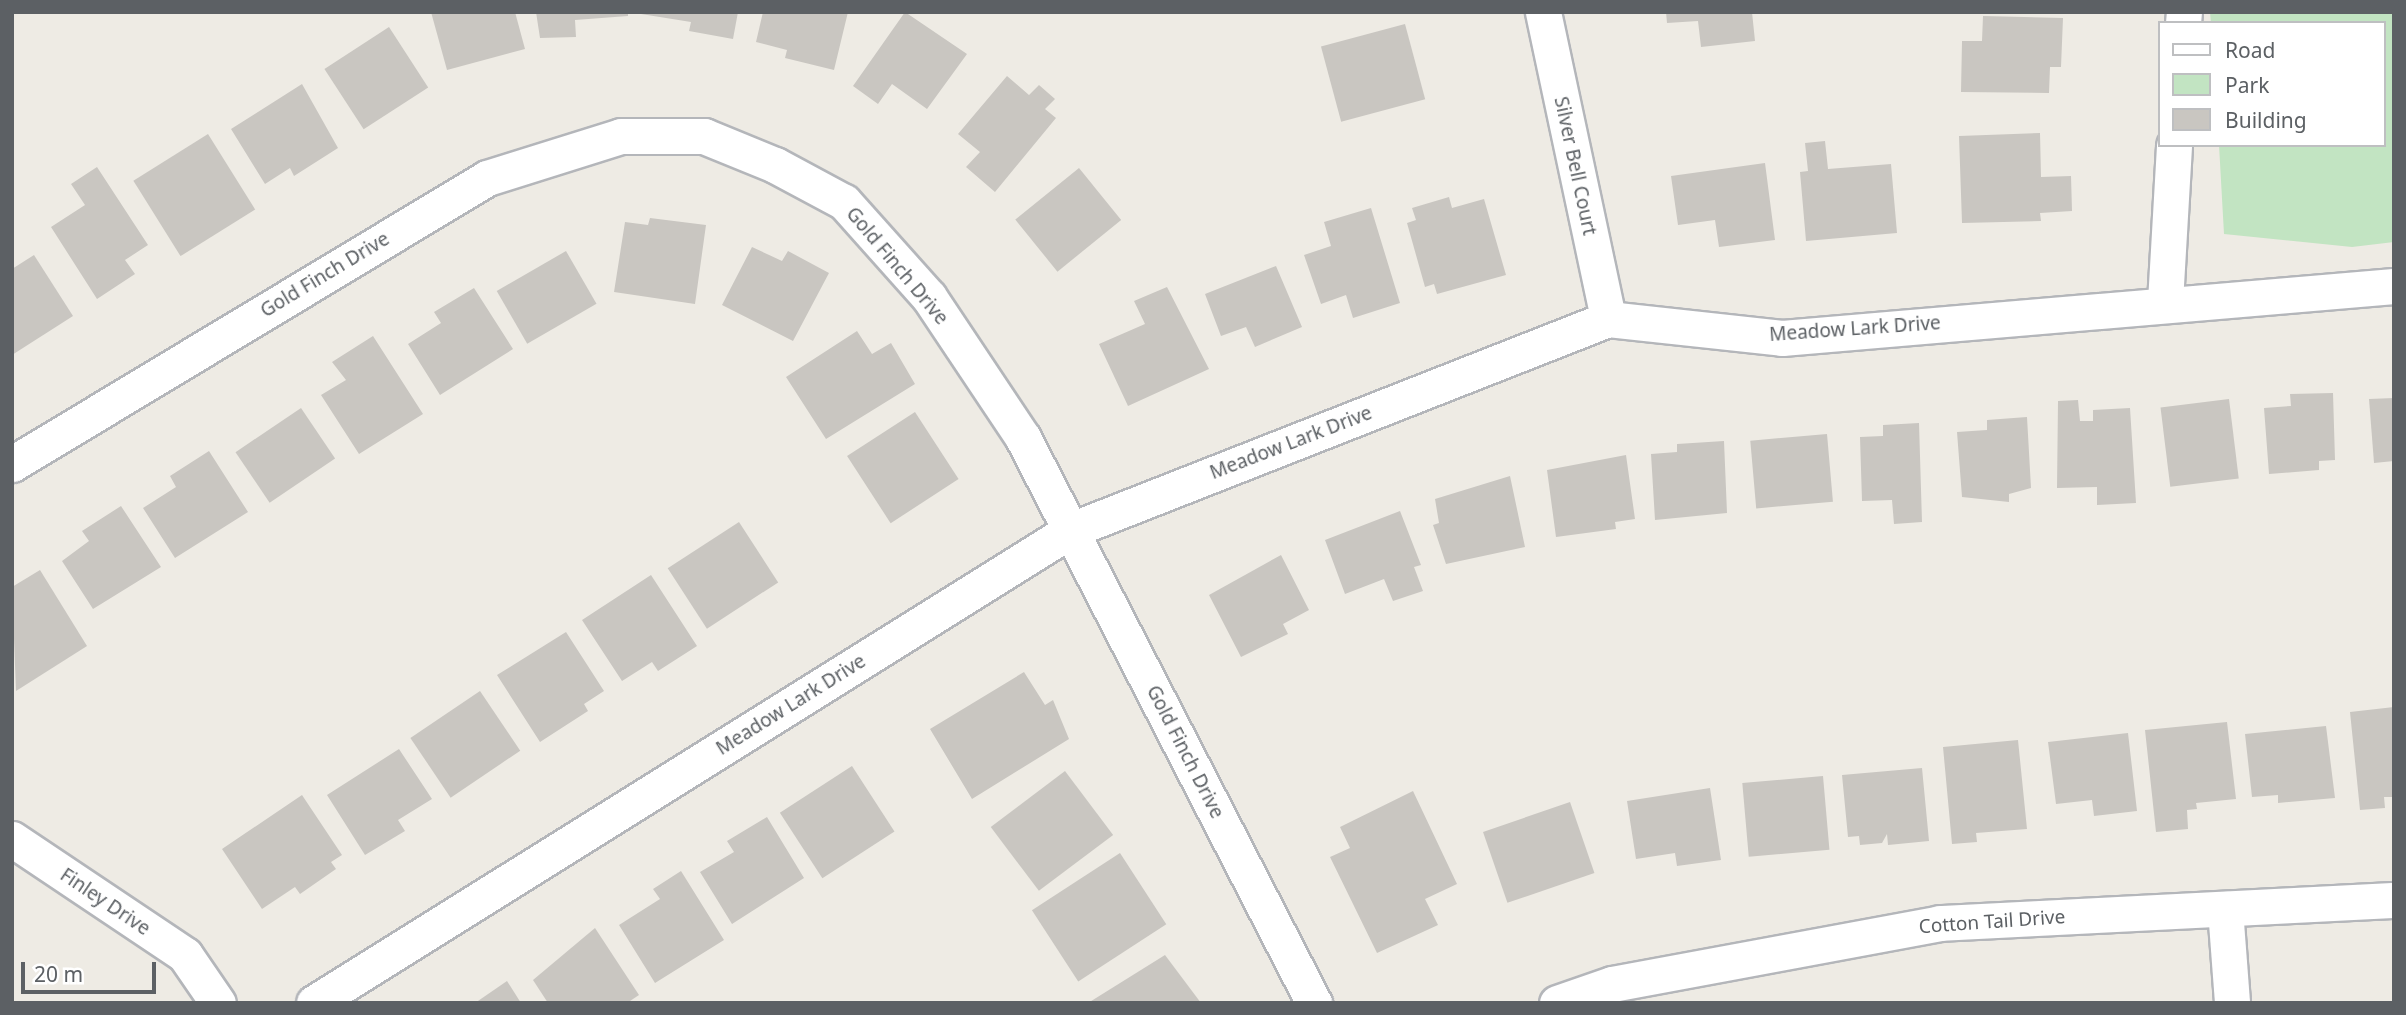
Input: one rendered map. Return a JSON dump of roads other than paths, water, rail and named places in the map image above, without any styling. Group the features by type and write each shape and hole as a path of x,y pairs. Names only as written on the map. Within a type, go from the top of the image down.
{"street":[{"name":"Silver Bell Court","path":"1543,12 1608,319"},
{"name":"Gold Finch Drive","path":"12,464 487,178 621,136 704,136 844,202 929,297 1023,438 1314,1003"},
{"path":"2165,302 2174,147"},
{"name":"Meadow Lark Drive","path":"314,1003 1071,530 1608,319 1782,338 2165,302 2394,286"},
{"name":"Finley Drive","path":"12,839 185,955 218,1003"},
{"name":"Cotton Tail Drive","path":"1557,1003 1612,984 1940,923 2394,900"},
{"path":"2225,909 2232,1003"}]}
